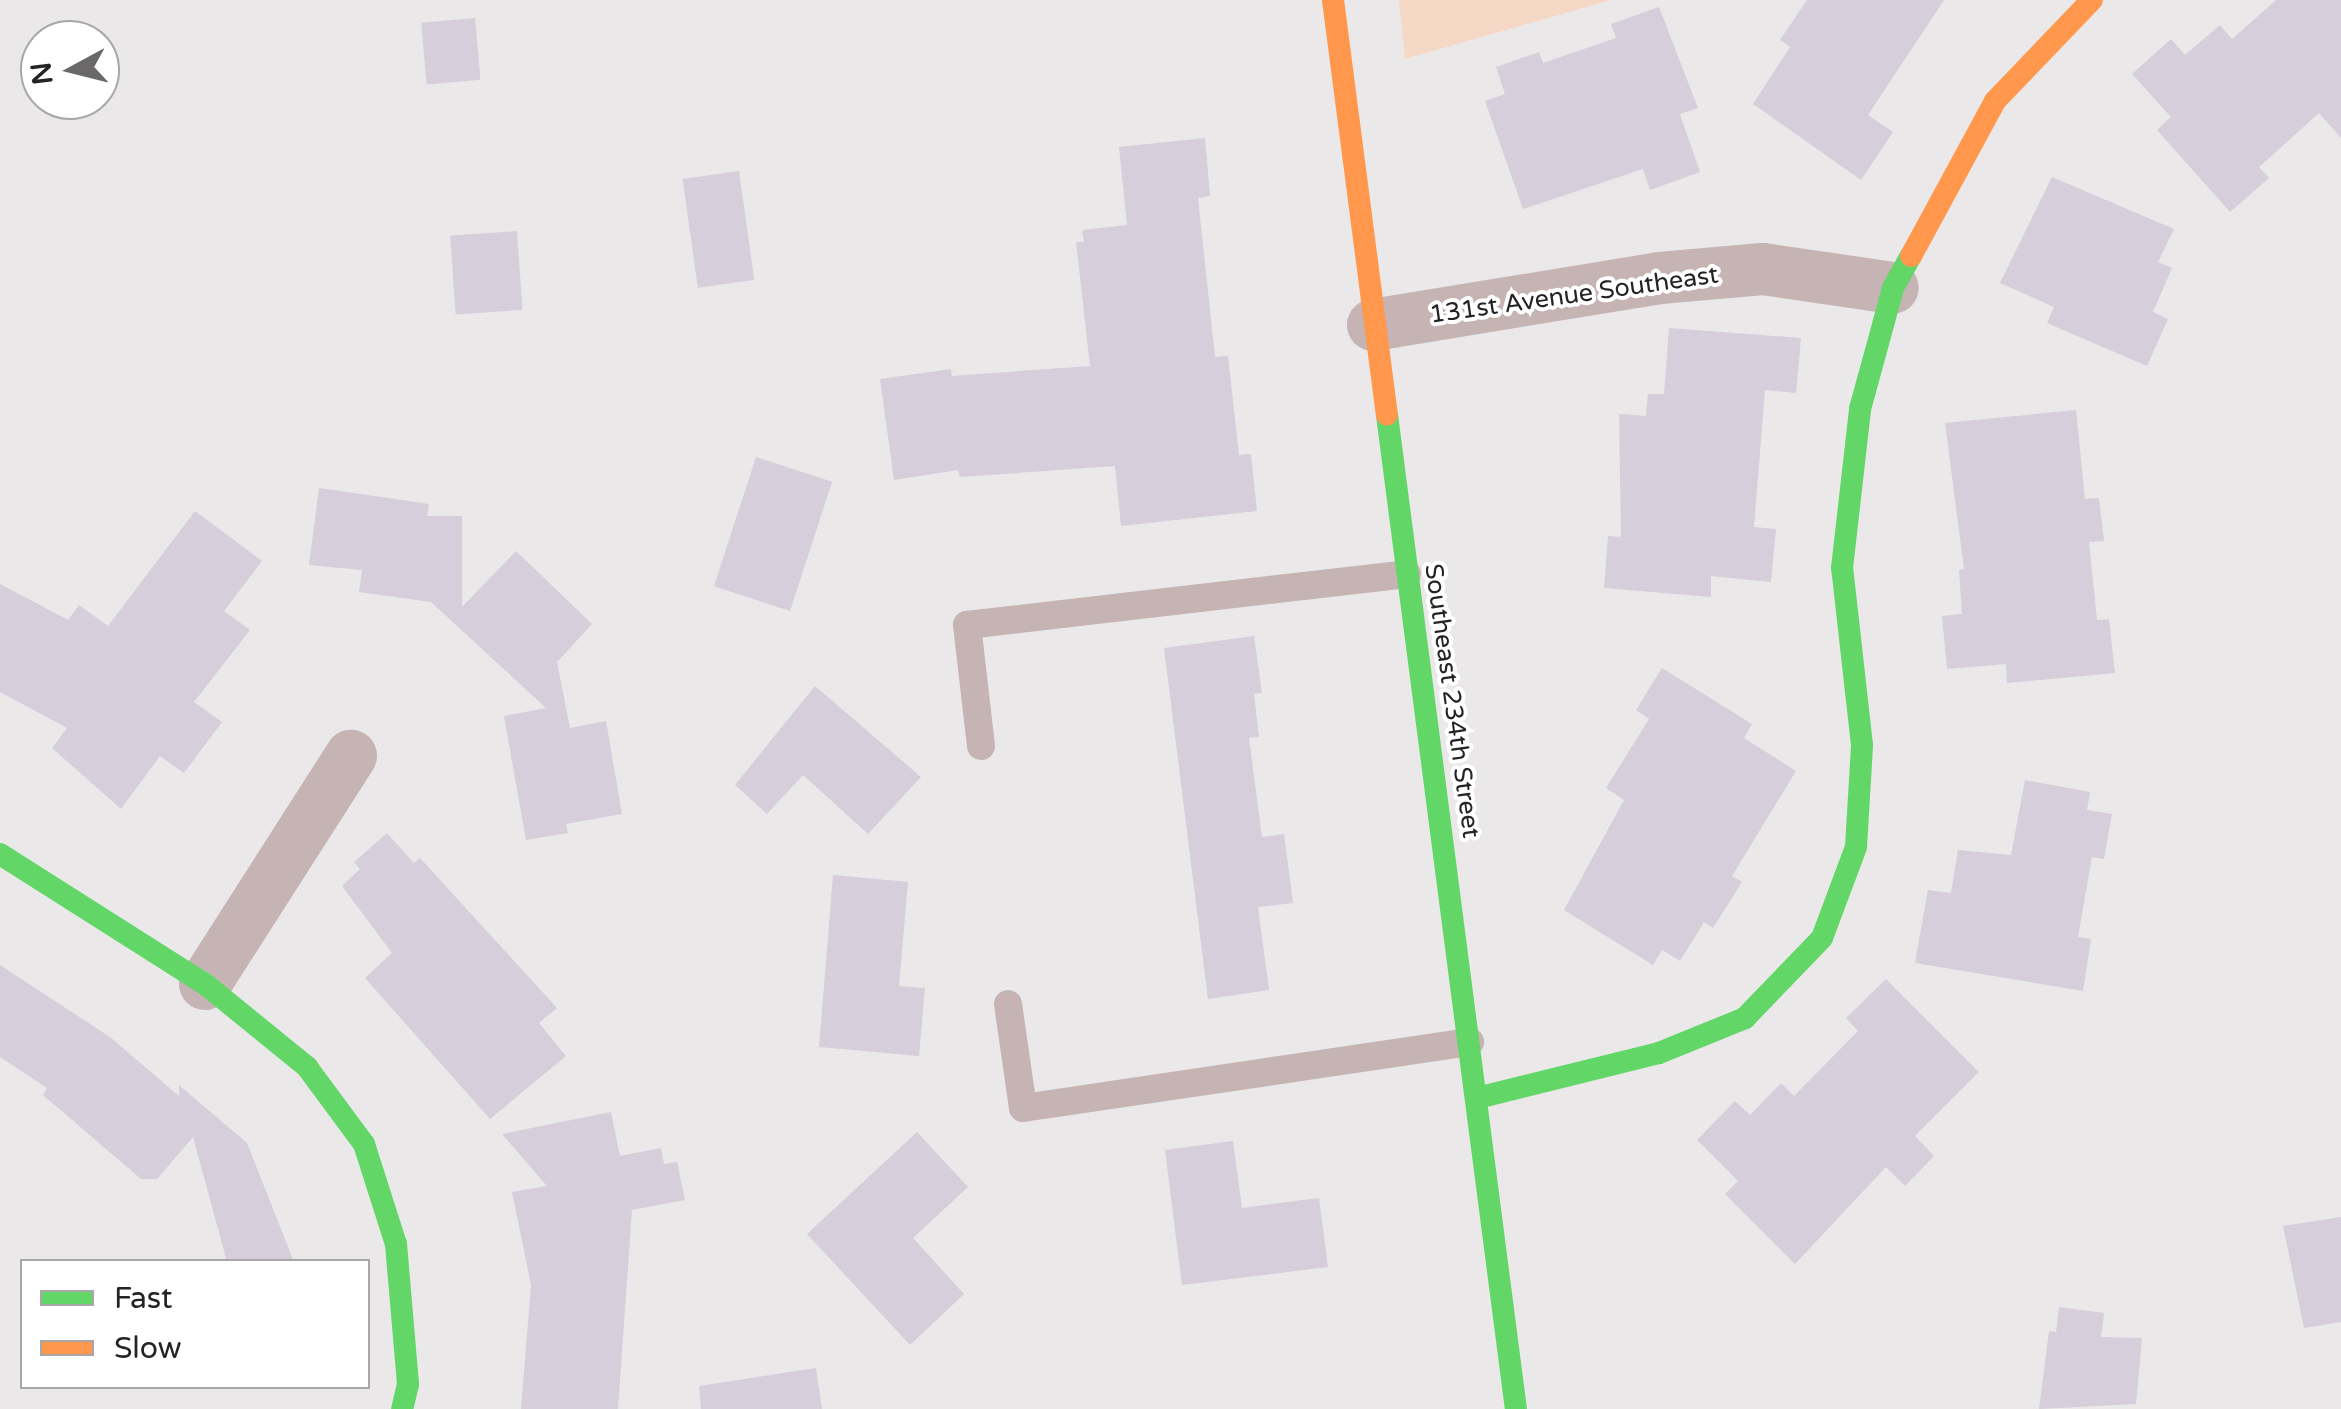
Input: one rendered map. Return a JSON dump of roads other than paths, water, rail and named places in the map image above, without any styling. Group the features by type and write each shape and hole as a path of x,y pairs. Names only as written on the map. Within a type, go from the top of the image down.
{"street":[{"name":"Southeast 234th Street","path":"1333,0 1516,1409"},
{"path":"1477,1098 1659,1054 1745,1018 1822,938 1856,848 1862,745 1842,568 1860,409 1893,288 1995,101 2092,0"},
{"name":"131st Avenue Southeast","path":"1373,326 1660,278 1746,270 1893,288"},
{"path":"205,984 352,756"},
{"path":"0,854 205,984 306,1067 364,1144 396,1244 408,1384 402,1409"}],"lane":[{"path":"981,746 967,625 1407,574"},
{"path":"1008,1004 1023,1108 1470,1042"}]}
